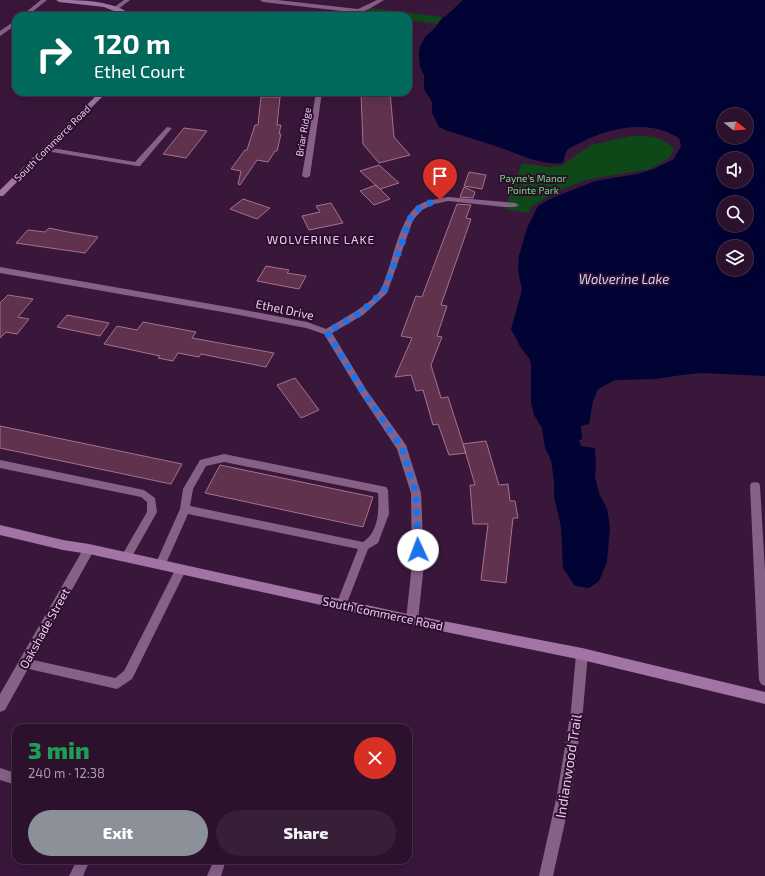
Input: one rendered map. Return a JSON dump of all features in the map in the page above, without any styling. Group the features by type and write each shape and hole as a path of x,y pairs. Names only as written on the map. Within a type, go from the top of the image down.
{"street":[{"path":"29,12 44,0"},
{"path":"59,0 102,6 121,12"},
{"path":"115,9 127,0"},
{"path":"263,0 359,10 367,8 381,0"},
{"path":"0,34 12,25"},
{"name":"South Commerce Road","path":"0,194 100,96"},
{"name":"Briar Ridge","path":"306,176 319,96"},
{"path":"46,149 137,164 169,128"},
{"path":"327,332 360,313 384,291 409,220 419,208 432,202 448,199 515,205"},
{"name":"Ethel Drive","path":"0,270 307,325 327,332 364,393 402,448 416,493 418,564 412,620"},
{"path":"756,486 765,680"},
{"name":"South Commerce Road","path":"0,530 63,545 89,549 412,620 582,654 765,698"},
{"name":"Oakshade Street","path":"0,706 89,549"},
{"name":"Indianwood Trail","path":"546,876 564,795 577,710 582,654"}],"lane":[{"path":"160,565 185,509 188,489 203,463 224,458 383,490 384,514 374,540 364,546 341,604"},
{"path":"0,464 144,494 152,501 152,512 126,557"},
{"path":"185,509 364,546"},
{"path":"24,663 117,684 128,675 181,569"},
{"path":"0,774 12,778"},
{"path":"76,876 82,864"},
{"path":"214,876 218,864"}],"green space":[{"path":"372,8 404,12 365,12"},
{"path":"412,13 443,17 437,24 412,21"},
{"name":"Payne's Manor Pointe Park","path":"632,136 660,139 665,141 674,149 669,158 650,169 585,180 556,192 531,207 529,213 505,209 522,163 549,167 561,166 591,145"}],"water":[{"name":"Wolverine Lake","path":"463,0 765,0 765,376 702,373 655,379 615,380 598,389 593,401 589,424 581,426 582,439 579,440 581,446 595,448 595,477 600,496 607,508 610,527 607,562 599,581 589,588 575,586 563,568 561,527 554,496 554,481 551,460 545,448 542,428 534,415 531,402 531,364 529,358 521,348 511,329 522,290 518,271 519,256 527,228 538,206 550,199 595,181 637,174 654,169 674,159 681,146 679,138 655,128 634,127 612,130 591,137 568,149 563,163 547,163 530,159 439,127 432,113 432,102 424,89 424,75 420,67 419,55 420,46 426,36 435,28 443,17 445,17"}],"building":[{"path":"361,96 390,96 394,137 410,155 379,163 363,144"},
{"path":"261,97 280,97 277,125 281,125 279,134 281,134 277,151 275,151 268,162 257,160 240,185 238,184 241,171 231,169 245,150 247,150 255,125 258,125"},
{"path":"184,128 207,131 186,158 163,154"},
{"path":"379,165 399,183 380,189 360,171"},
{"path":"469,172 486,175 482,189 464,186"},
{"path":"376,185 390,199 374,205 360,191"},
{"path":"464,187 475,192 473,198 460,197"},
{"path":"243,199 270,208 257,219 230,209"},
{"path":"331,203 343,223 309,230 302,216 320,212 316,206"},
{"path":"457,204 471,205 466,218 471,219 441,305 447,306 437,336 442,337 431,365 441,398 448,397 466,453 449,455 438,424 433,425 423,390 416,391 411,375 395,377 412,338 401,336 416,296 422,297"},
{"path":"49,228 98,237 85,253 16,243 28,230 45,232"},
{"path":"266,266 289,270 287,273 306,276 299,289 257,281"},
{"path":"8,295 33,299 18,317 29,319 17,334 6,332 0,338 0,303"},
{"path":"67,315 109,323 100,336 57,327"},
{"path":"143,322 196,332 192,338 274,353 266,367 201,354 199,357 178,353 173,361 158,358 160,356 104,344 117,326 137,330"},
{"path":"295,378 319,410 301,418 277,385"},
{"path":"0,426 182,464 171,484 0,448"},
{"path":"486,441 499,485 508,484 510,501 515,501 518,518 513,518 506,583 481,580 488,524 473,524 470,485 475,485 463,444"},
{"path":"220,465 373,497 363,527 205,493"}],"district":[{"name":"WOLVERINE LAKE","path":"321,239"}],"route":[{"path":"418,550 416,493 402,448 364,393 327,332 360,313 384,291 409,220 419,208 440,200"}]}
